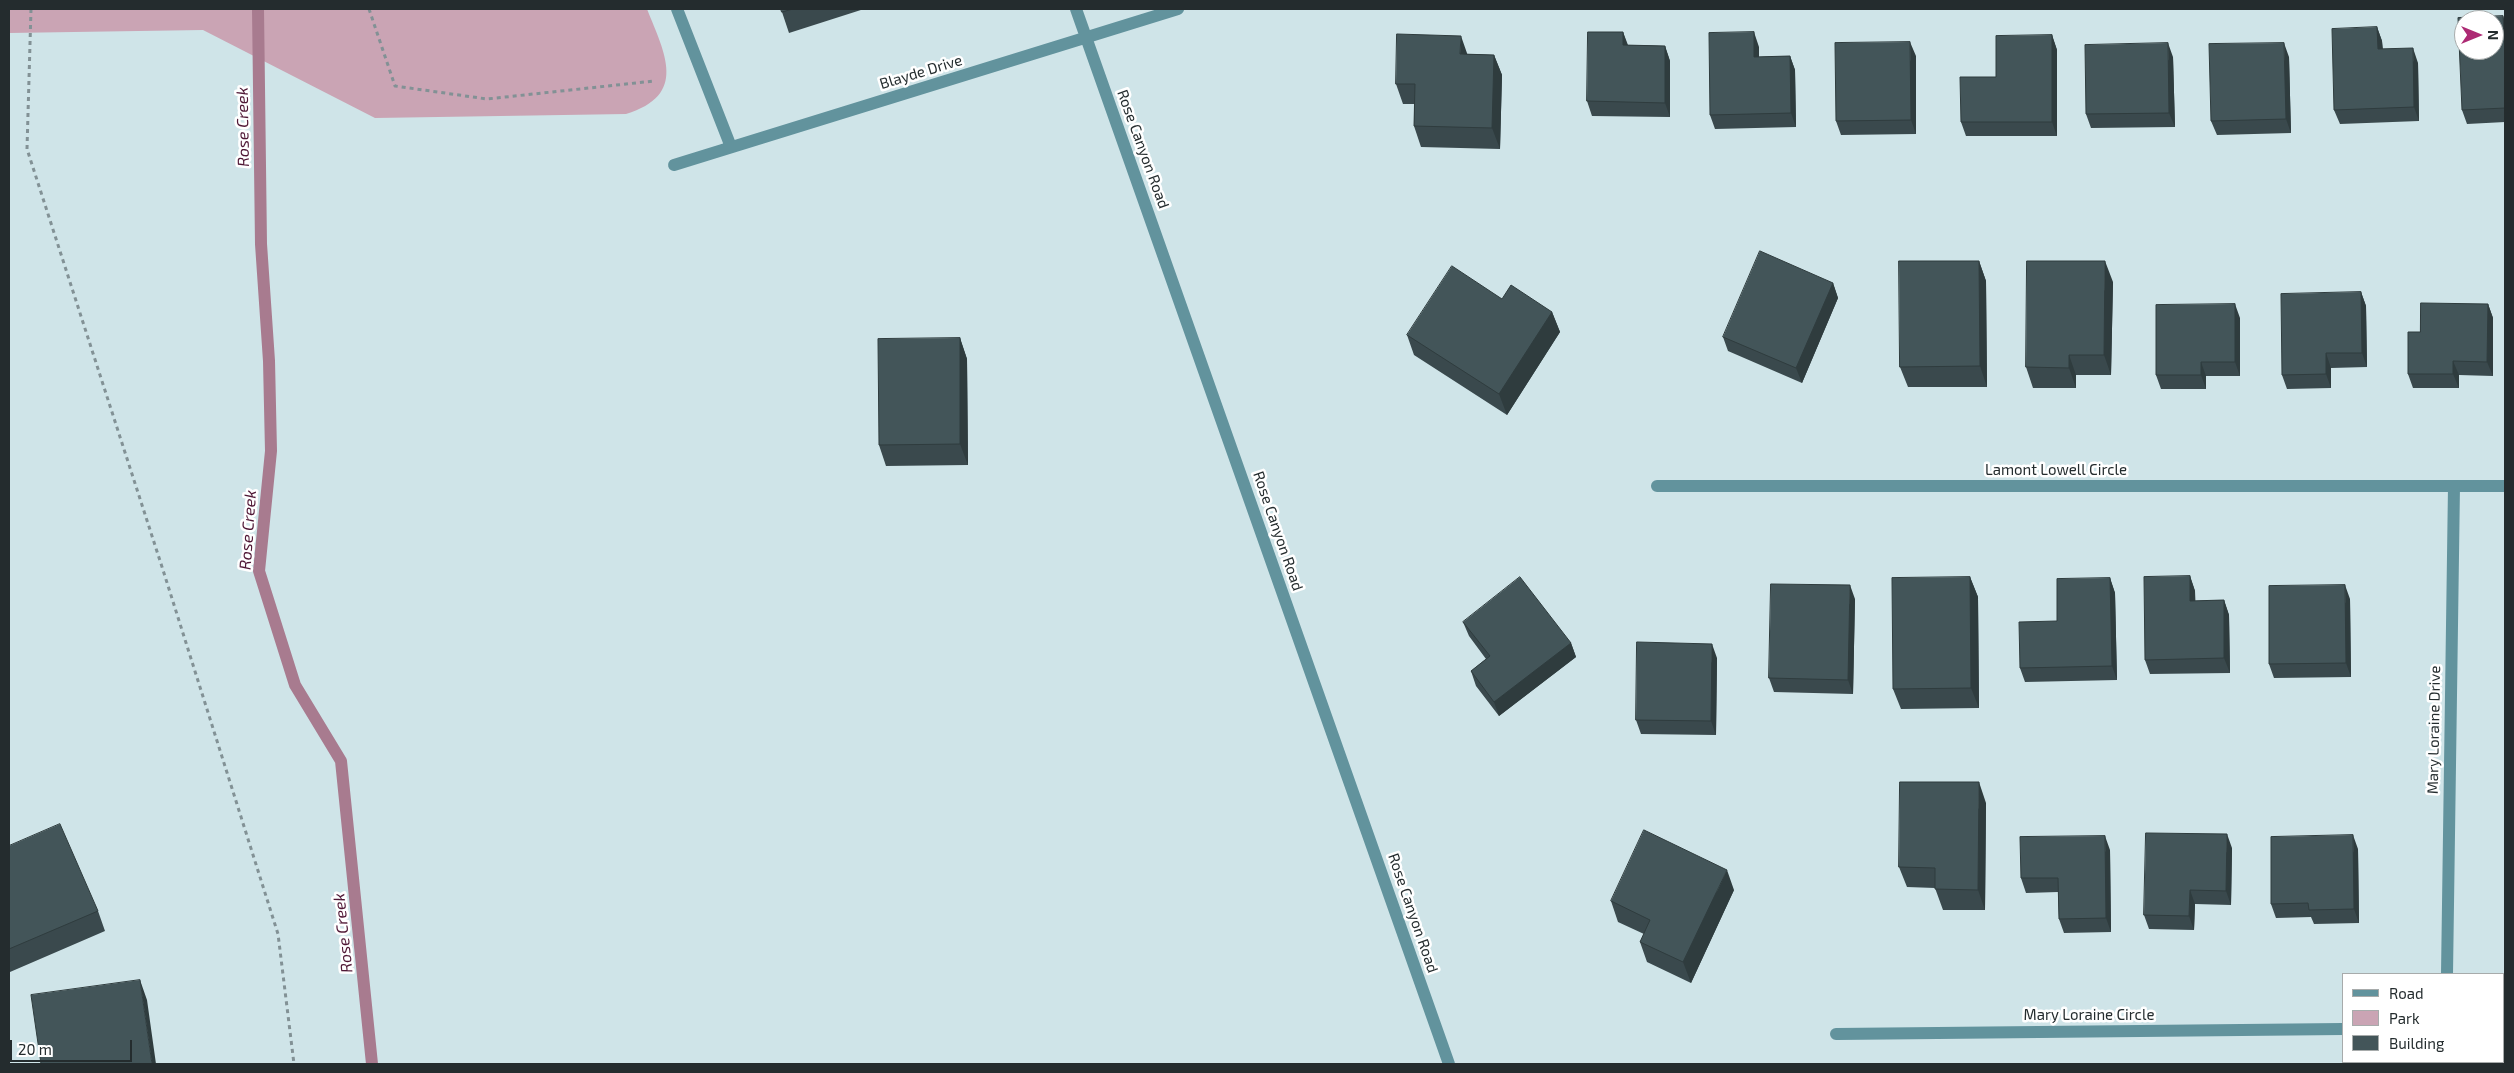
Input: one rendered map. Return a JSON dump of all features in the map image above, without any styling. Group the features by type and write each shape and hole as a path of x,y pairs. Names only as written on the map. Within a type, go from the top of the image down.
{"street":[{"path":"677,9 731,147"},
{"name":"Rose Canyon Road","path":"1076,9 1449,1064"},
{"name":"Blayde Drive","path":"674,165 1178,9"},
{"name":"Lamont Lowell Circle","path":"1658,486 2505,486"},
{"name":"Mary Loraine Drive","path":"2447,973 2454,486"},
{"name":"Mary Loraine Circle","path":"1836,1034 2342,1029"}],"path":[{"path":"31,9 27,149 278,934 294,1064"},
{"path":"369,9 395,86 488,99 654,81"}],"green space":[{"path":"9,9 647,9 665,57 665,84 658,96 645,106 626,114 375,118 203,30 9,33"}],"building":[{"path":"781,9 793,9 782,12"},
{"path":"2377,27 2378,49 2413,48 2414,107 2334,110 2332,29"},
{"path":"1588,32 1623,32 1623,45 1665,46 1665,103 1587,101"},
{"path":"1754,32 1754,57 1790,56 1791,113 1710,115 1709,33"},
{"path":"2505,33 2505,108 2462,110 2460,60 2504,60"},
{"path":"1397,34 1461,36 1460,54 1494,55 1492,128 1414,126 1415,84 1396,84"},
{"path":"2052,35 2052,122 1961,122 1960,77 1996,77 1996,36"},
{"path":"1910,42 1911,120 1836,121 1835,43"},
{"path":"2168,43 2169,113 2086,114 2085,45"},
{"path":"2284,43 2286,119 2211,121 2209,44"},
{"path":"1760,251 1833,283 1796,368 1723,337"},
{"path":"1899,261 1979,261 1980,366 1900,367"},
{"path":"2027,261 2105,261 2104,355 2069,355 2069,368 2026,367"},
{"path":"1452,266 1502,299 1511,285 1552,312 1499,394 1407,335"},
{"path":"2361,292 2362,353 2326,353 2326,374 2282,375 2281,294"},
{"path":"2421,303 2488,304 2487,362 2453,361 2453,374 2408,374 2408,332 2420,332"},
{"path":"2235,304 2235,362 2201,362 2201,375 2156,375 2156,305"},
{"path":"960,338 960,444 879,445 878,339"},
{"path":"2190,576 2190,601 2224,600 2224,658 2145,660 2144,577"},
{"path":"1520,577 1571,643 1494,702 1471,671 1490,656 1463,622"},
{"path":"1970,577 1971,688 1893,689 1892,578"},
{"path":"2110,578 2112,666 2020,668 2019,622 2057,621 2057,579"},
{"path":"1771,584 1850,585 1848,680 1769,678"},
{"path":"2345,585 2346,663 2269,664 2269,586"},
{"path":"1637,642 1712,644 1711,721 1636,720"},
{"path":"1900,782 1979,782 1978,890 1935,889 1935,868 1899,867"},
{"path":"60,824 98,911 9,949 9,846"},
{"path":"1644,830 1727,870 1683,962 1640,942 1650,920 1611,901"},
{"path":"2146,833 2227,834 2226,891 2190,890 2189,916 2144,915"},
{"path":"2353,835 2354,909 2309,910 2308,903 2271,904 2271,837"},
{"path":"2105,836 2106,918 2059,919 2058,878 2021,878 2020,837"},
{"path":"140,980 152,1064 41,1064 31,995"}],"waterway":[{"name":"Rose Creek","path":"258,9 261,244 269,361 271,451 259,571 295,685 341,761 372,1064"}]}
